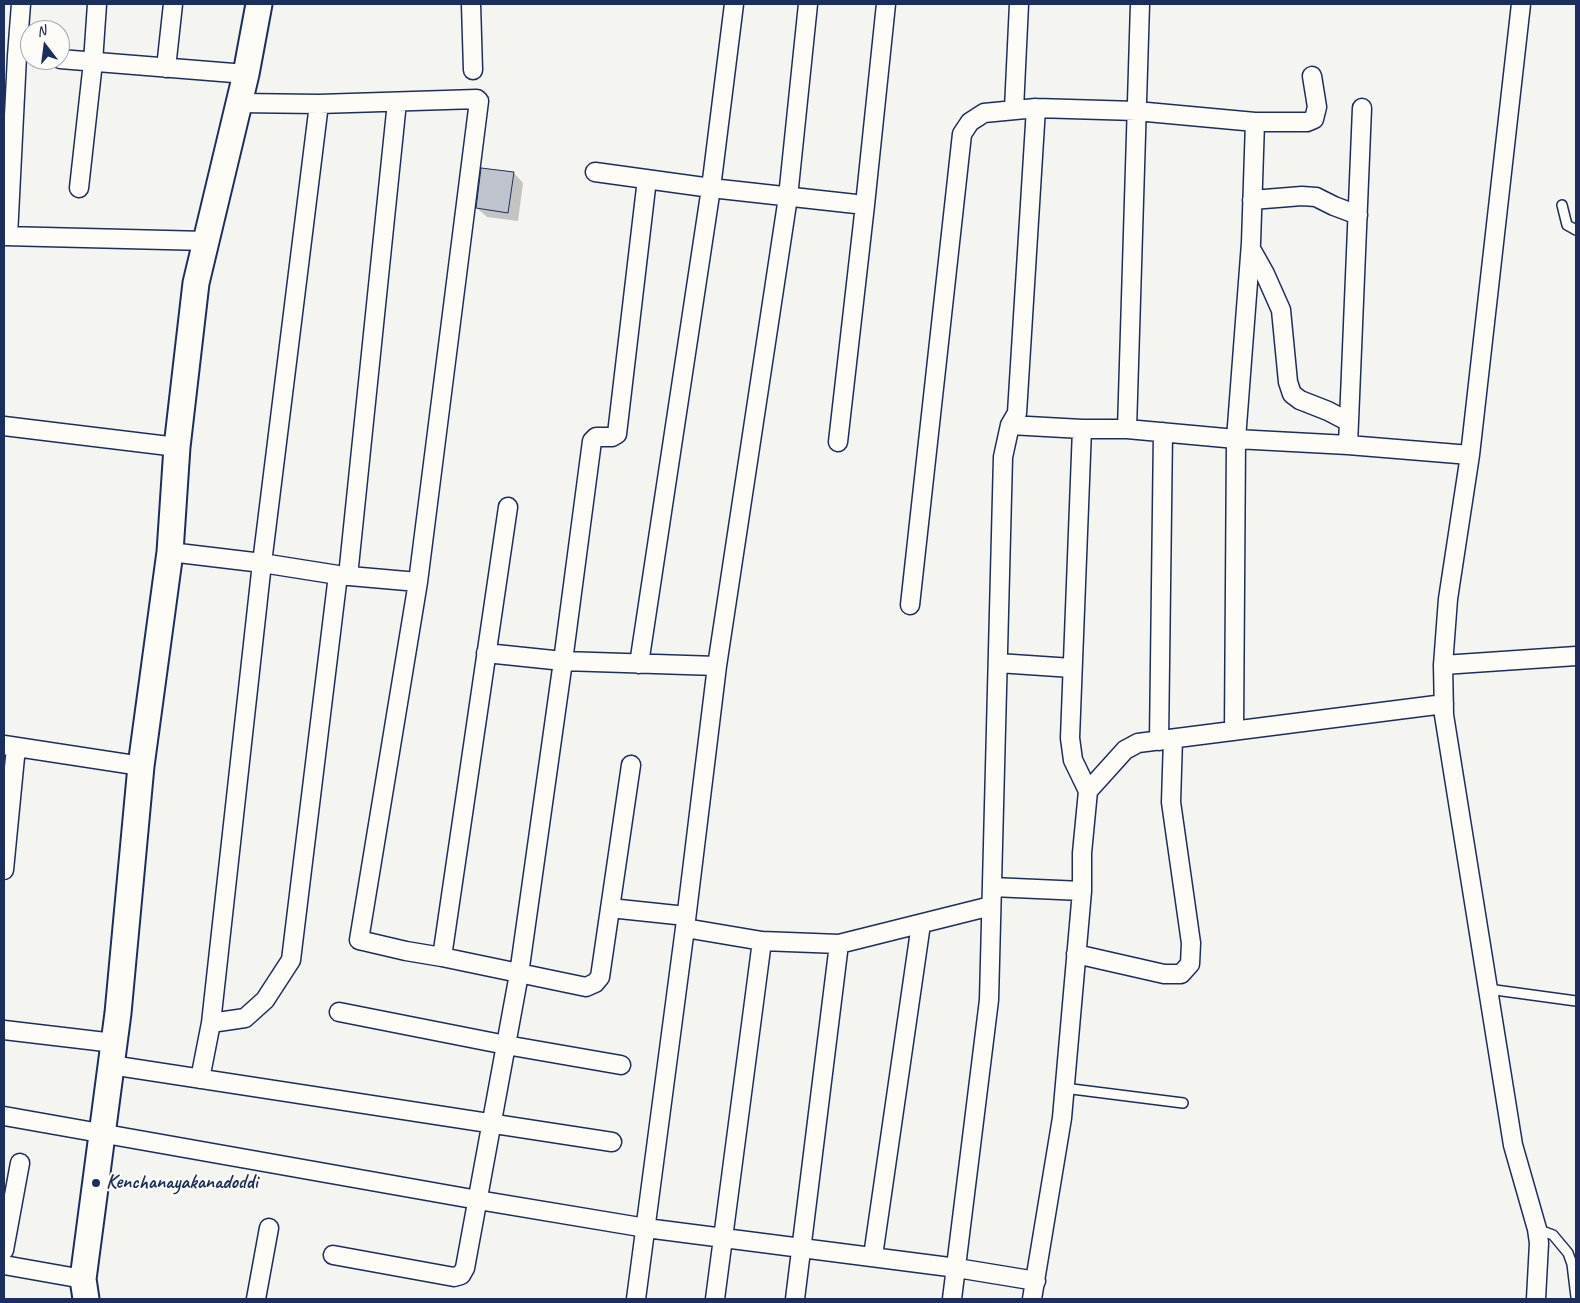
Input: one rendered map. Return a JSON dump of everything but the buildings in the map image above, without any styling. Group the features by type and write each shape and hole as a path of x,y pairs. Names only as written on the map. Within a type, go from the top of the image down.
{"street":[{"path":"21,4 6,236 206,240"},
{"path":"79,188 93,62 96,4"},
{"path":"166,68 173,4"},
{"path":"4,1265 84,1289 113,1054 141,766 170,552 177,447 196,283 246,74 259,4"},
{"path":"472,4 473,70"},
{"path":"639,664 711,188 734,4"},
{"path":"636,1299 717,666 788,197 808,4"},
{"path":"838,442 886,4"},
{"path":"1014,109 1019,4"},
{"path":"1127,429 1140,4"},
{"path":"1521,4 1470,454 1448,599 1443,665 1444,715 1513,1145 1537,1228 1536,1299"},
{"path":"70,60 246,74"},
{"path":"910,605 962,134 970,122 984,113 1036,108 1136,111 1255,122 1307,122 1314,119 1317,106 1312,76"},
{"path":"238,103 319,104 477,99 479,104 418,582 359,940 586,987 595,983 600,977 631,765"},
{"path":"211,1023 245,1018 265,1000 291,960 343,576 397,102"},
{"path":"200,1079 211,1023 262,563 319,104"},
{"path":"952,1299 989,1000 1003,457 1010,425 1017,414 1036,108"},
{"path":"1348,445 1362,108"},
{"path":"1234,731 1236,439 1251,248 1255,122"},
{"path":"595,172 865,206"},
{"path":"333,1255 454,1277 461,1275 465,1268 519,974 592,441 596,437 612,437 617,434 647,179"},
{"path":"1252,200 1302,196 1316,197 1358,215"},
{"path":"1251,248 1281,310 1288,382 1292,394 1300,400 1328,411 1348,422"},
{"path":"1010,425 1082,429 1127,429 1236,439 1470,454"},
{"path":"4,426 177,447"},
{"path":"1032,1299 1062,1118 1082,892 1082,853 1088,791 1073,760 1070,738 1082,429"},
{"path":"1076,954 1164,974 1181,974 1190,964 1191,943 1171,802 1166,740 1164,432"},
{"path":"442,956 508,507"},
{"path":"170,552 262,563 343,576 418,582"},
{"path":"486,653 563,661 717,666"},
{"path":"1443,665 1576,656"},
{"path":"998,663 1072,668"},
{"path":"1088,791 1125,750 1138,744 1444,704"},
{"path":"4,870 10,746 141,766"},
{"path":"992,887 1082,892"},
{"path":"610,908 685,922 762,941 839,944 992,906"},
{"path":"873,1256 921,924"},
{"path":"715,1299 762,941"},
{"path":"795,1299 839,944"},
{"path":"338,1012 620,1065"},
{"path":"4,1030 113,1054 200,1079 612,1142"},
{"path":"4,1116 646,1228 802,1246 1036,1281"},
{"path":"4,1250 20,1163"},
{"path":"256,1299 268,1228"}],"lane":[{"path":"1562,205 1568,224 1576,230"},
{"path":"1488,989 1576,1001"},
{"path":"1064,1088 1183,1103"},
{"path":"1537,1228 1553,1235 1568,1253 1572,1264 1576,1297"}],"place":[{"name":"Kenchanayakanadoddi","path":"96,1183"}]}
